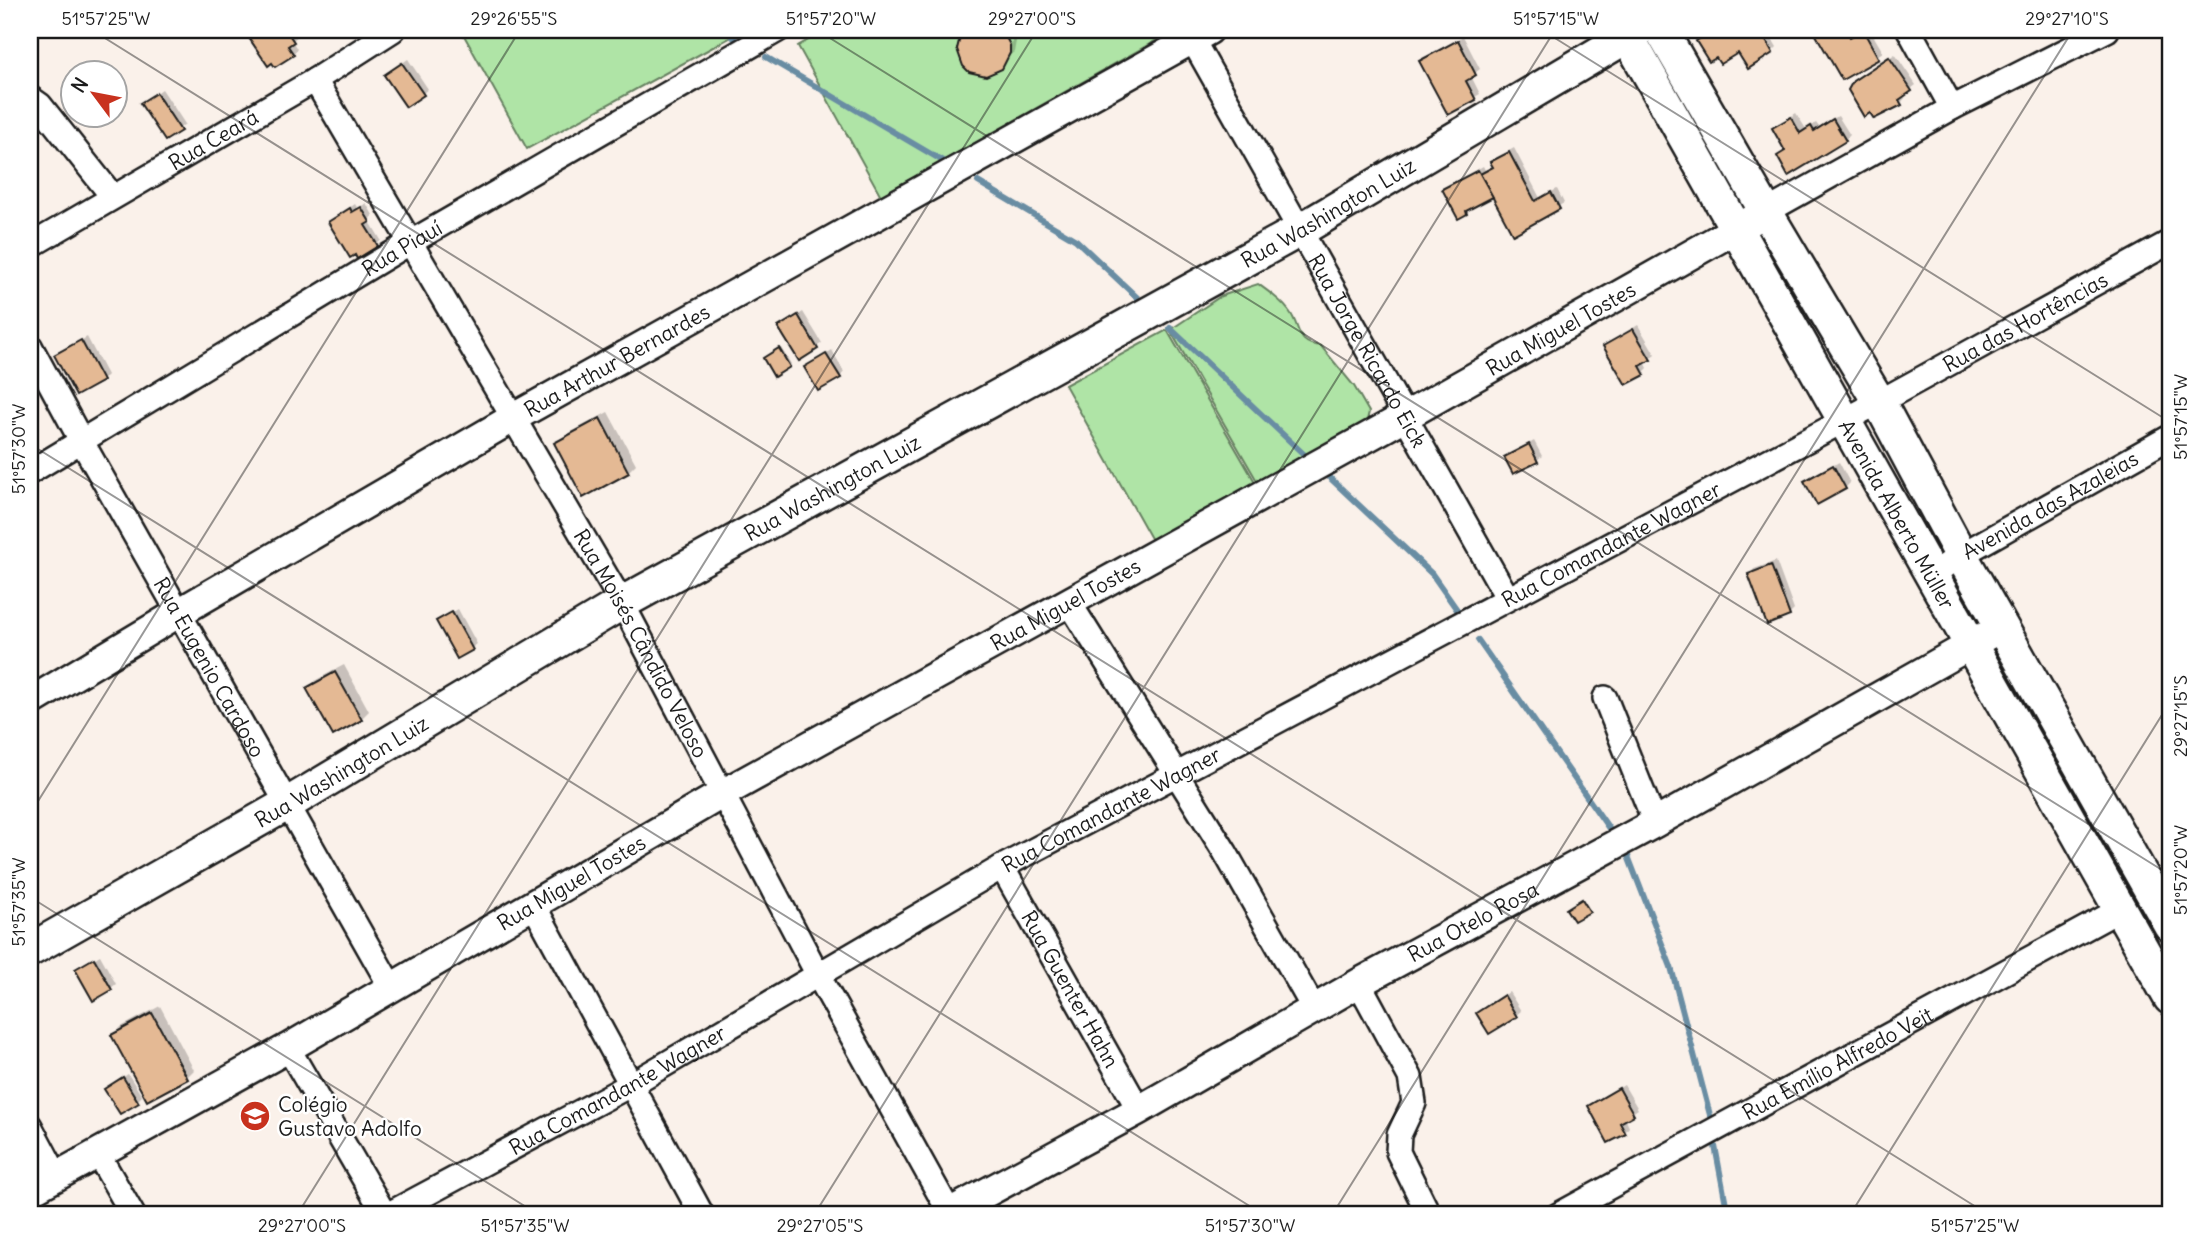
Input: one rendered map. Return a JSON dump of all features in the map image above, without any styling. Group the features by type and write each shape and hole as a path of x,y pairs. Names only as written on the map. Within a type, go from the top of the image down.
{"main road":[{"name":"Avenida Alberto Müller","path":"1661,30 1879,401 1961,555 2170,925"},
{"name":"Avenida Alberto Müller","path":"1630,32 1735,227 2170,998"},
{"name":"Rua Washington Luiz","path":"30,950 289,803 622,603 1302,229 1630,32"}],"street":[{"name":"Rua Ceará","path":"30,246 315,80 367,36 393,30"},
{"name":"Rua Piauí","path":"30,472 411,242 778,30"},
{"path":"1909,30 1952,107"},
{"name":"Rua Miguel Tostes","path":"30,1191 288,1048 722,794 1405,417 1735,227 1952,107 2107,30"},
{"name":"Rua Jorge Ricardo Eick","path":"1196,33 1405,417 1507,597"},
{"name":"Rua Arthur Bernardes","path":"30,702 513,418 1196,33"},
{"name":"Rua Moisés Cândido Veloso","path":"315,80 622,603 818,975 948,1214"},
{"path":"30,98 40,105 113,197"},
{"name":"Rua das Hortências","path":"1843,419 2170,242"},
{"name":"Rua Eugenio Cardoso","path":"30,346 391,987"},
{"name":"Rua Comandante Wagner","path":"386,1215 630,1085 1002,867 1843,419"},
{"name":"Avenida das Azaleias","path":"1933,574 1961,555 2170,437"},
{"path":"1069,602 1225,852 1314,1009"},
{"name":"Rua Otelo Rosa","path":"948,1214 1139,1110 1359,983 1655,823 2002,627"},
{"path":"1605,698 1655,823"},
{"name":"Rua Guenter Hahn","path":"1002,867 1139,1110"},
{"path":"534,906 702,1215"},
{"name":"Rua Emílio Alfredo Veit","path":"1558,1215 2119,910"},
{"path":"1359,983 1410,1077 1414,1103 1399,1135 1398,1152 1429,1215"},
{"path":"288,1048 386,1215"},
{"path":"30,1126 57,1177"},
{"path":"98,1154 133,1215"}],"green space":[{"path":"461,30 744,30 527,149"},
{"path":"826,30 1167,30 1169,33 881,196 798,46"},
{"path":"1258,284 1286,307 1306,342 1321,346 1354,386 1369,412 1365,428 1260,486 1170,330 1221,296"},
{"path":"1167,330 1258,487 1153,542 1065,385"}],"building":[{"path":"256,30 286,30 294,42 288,46 294,55 275,67 272,63 268,66 247,35"},
{"path":"966,30 1002,30 1010,45 1010,53 1002,69 986,76 969,72 963,66 957,49"},
{"path":"1714,30 1764,30 1769,37 1765,39 1773,53 1748,69 1738,53 1720,64 1716,58 1709,62 1696,41"},
{"path":"1826,30 1846,30 1850,37 1863,30 1879,59 1842,80 1816,35"},
{"path":"1458,40 1476,75 1466,81 1476,100 1448,115 1419,61"},
{"path":"1889,57 1912,91 1899,100 1902,105 1874,119 1870,113 1864,117 1848,90 1853,81"},
{"path":"402,63 424,95 406,107 384,75"},
{"path":"156,93 181,131 165,141 140,103"},
{"path":"1791,117 1800,133 1811,126 1814,131 1833,119 1846,141 1788,176 1777,156 1785,151 1772,128"},
{"path":"1509,152 1535,201 1551,192 1560,209 1513,235 1480,174 1493,167 1490,162"},
{"path":"1478,170 1493,197 1466,211 1467,214 1458,219 1442,189"},
{"path":"361,207 370,222 365,225 378,246 357,259 355,255 350,258 328,222 350,208 352,212"},
{"path":"798,315 818,349 799,361 778,327"},
{"path":"1633,329 1651,360 1640,366 1645,375 1626,385 1603,346"},
{"path":"81,340 103,381 76,396 54,355"},
{"path":"779,348 790,367 774,377 763,358"},
{"path":"826,354 841,378 818,391 804,367"},
{"path":"600,418 629,473 583,498 554,443"},
{"path":"1529,444 1538,462 1513,474 1504,457"},
{"path":"1833,465 1846,489 1817,505 1804,481"},
{"path":"1771,565 1790,616 1767,625 1748,574"},
{"path":"452,612 473,650 457,659 436,621"},
{"path":"335,672 362,720 333,736 306,688"},
{"path":"1582,899 1590,912 1574,921 1566,909"},
{"path":"94,958 112,990 93,1001 75,969"},
{"path":"1504,995 1517,1017 1489,1034 1476,1013"},
{"path":"152,1013 188,1079 147,1101 111,1035"},
{"path":"123,1077 139,1103 120,1114 104,1089"},
{"path":"1619,1088 1634,1115 1620,1123 1626,1134 1608,1143 1588,1106"}],"waterway":[{"path":"733,37 736,40"},
{"path":"766,57 948,164"},
{"path":"978,182 1076,240 1144,304"},
{"path":"1170,328 1311,461"},
{"path":"1328,476 1432,574 1460,614"},
{"path":"1478,640 1610,830"},
{"path":"1628,856 1671,967 1710,1115"},
{"path":"1715,1146 1728,1215"}],"place":[{"name":"Colégio Gustavo Adolfo","path":"255,1116"}]}
